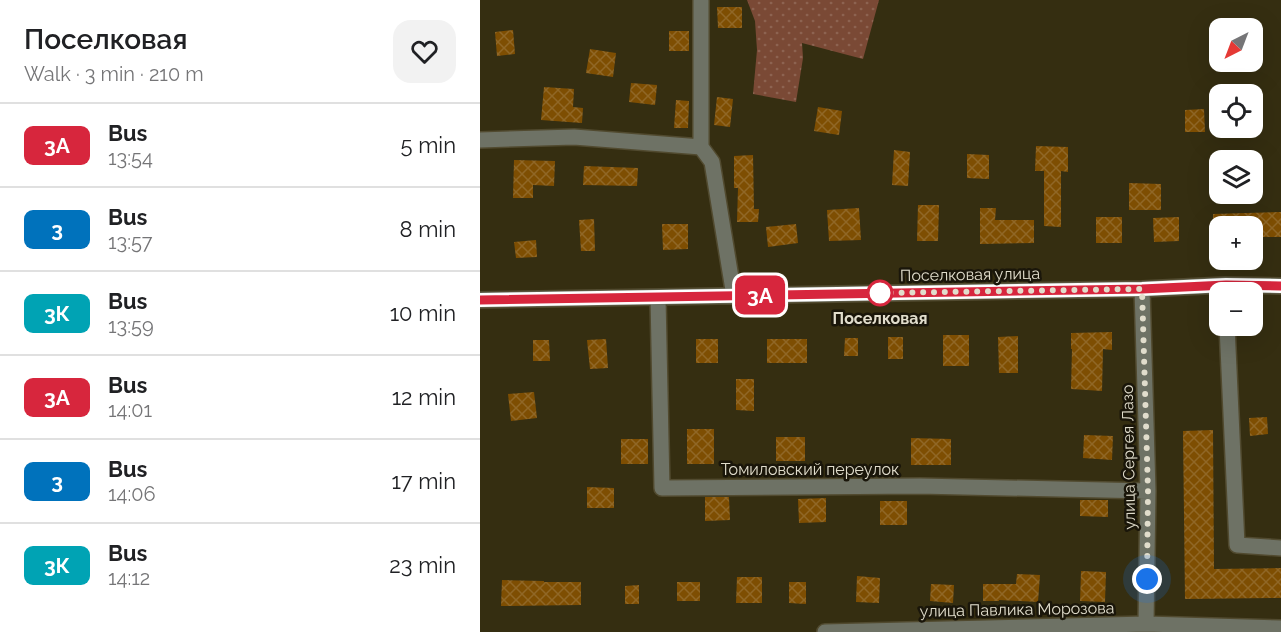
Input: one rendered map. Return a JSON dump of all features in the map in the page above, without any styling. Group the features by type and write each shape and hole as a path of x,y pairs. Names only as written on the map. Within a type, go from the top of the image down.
{"street":[{"path":"701,1 701,147 712,162 734,296"},
{"path":"480,140 574,137 701,147"},
{"name":"Поселковая улица","path":"1263,287 1281,286"},
{"name":"улица Сергея Лазо","path":"1142,289 1148,491 1146,624"},
{"name":"Поселковая улица","path":"480,300 1209,289"},
{"name":"Томиловский переулок","path":"658,297 662,488 920,486 1148,491"},
{"path":"1227,336 1237,545 1281,548"},
{"name":"улица Павлика Морозова","path":"825,632 1146,624 1169,629 1281,628"}],"shaded area":[{"path":"747,0 879,0 863,59 802,43 803,58 796,102 753,94 757,50 755,21"}],"building":[{"path":"717,7 742,7 742,28 718,28"},
{"path":"513,30 515,54 497,56 495,32"},
{"path":"669,31 689,31 689,51 669,51"},
{"path":"590,49 616,53 613,77 586,73"},
{"path":"631,83 657,85 655,105 629,102"},
{"path":"544,87 574,89 573,107 583,108 582,123 541,120"},
{"path":"717,97 733,99 730,127 714,125"},
{"path":"676,100 689,101 688,128 674,128"},
{"path":"818,107 842,111 839,135 814,131"},
{"path":"1204,109 1205,132 1185,132 1185,110"},
{"path":"1036,146 1068,147 1068,172 1061,171 1061,227 1044,226 1044,171 1035,171"},
{"path":"894,150 910,152 908,186 892,185"},
{"path":"967,154 989,155 989,179 967,178"},
{"path":"753,155 754,209 759,209 758,222 737,222 738,188 734,188 734,156"},
{"path":"514,160 555,161 554,186 533,185 533,198 513,198"},
{"path":"584,166 638,168 637,186 583,185"},
{"path":"1129,183 1161,184 1161,210 1129,210"},
{"path":"918,205 939,205 938,241 917,241"},
{"path":"859,208 861,240 829,241 827,210"},
{"path":"980,208 996,208 995,220 1034,220 1034,243 980,244"},
{"path":"1281,212 1281,237 1263,237 1263,216 1213,216 1213,214"},
{"path":"1096,217 1122,217 1122,243 1096,243"},
{"path":"1179,217 1179,241 1154,242 1153,218"},
{"path":"594,219 595,251 581,251 579,220"},
{"path":"662,224 688,224 688,249 663,250"},
{"path":"796,224 798,243 768,247 766,227"},
{"path":"536,240 537,257 516,258 514,242"},
{"path":"1112,332 1112,350 1103,349 1102,391 1071,389 1071,333"},
{"path":"943,335 969,335 969,366 943,366"},
{"path":"1018,336 1018,373 999,373 998,337"},
{"path":"888,337 903,337 903,359 888,359"},
{"path":"845,338 858,338 858,356 844,356"},
{"path":"606,339 608,368 590,369 587,340"},
{"path":"696,339 718,339 718,363 696,363"},
{"path":"767,339 807,339 807,363 767,363"},
{"path":"533,340 549,340 550,361 533,361"},
{"path":"736,379 754,379 754,411 736,410"},
{"path":"534,392 537,418 511,421 508,394"},
{"path":"1267,417 1268,434 1250,436 1249,418"},
{"path":"687,429 714,429 714,464 687,464"},
{"path":"1213,430 1214,569 1281,568 1281,598 1185,599 1183,431"},
{"path":"1084,435 1113,436 1112,460 1083,458"},
{"path":"776,437 805,437 805,461 776,461"},
{"path":"911,438 951,439 951,465 911,465"},
{"path":"621,439 648,439 648,464 621,464"},
{"path":"587,487 614,488 614,508 587,508"},
{"path":"705,497 729,497 730,520 705,521"},
{"path":"826,498 826,522 799,523 798,499"},
{"path":"1080,500 1108,500 1108,517 1080,516"},
{"path":"880,501 907,501 907,525 880,525"},
{"path":"1081,571 1106,572 1105,602 1080,601"},
{"path":"1017,574 1040,575 1038,602 983,601 983,584 1016,584"},
{"path":"857,576 880,578 879,603 856,602"},
{"path":"737,577 762,577 762,603 736,603"},
{"path":"502,580 581,582 581,605 501,606"},
{"path":"677,582 700,582 700,601 677,601"},
{"path":"789,582 806,582 806,604 789,603"},
{"path":"931,584 954,585 953,603 930,601"},
{"path":"639,585 639,604 625,604 625,586"}],"bus line":[{"name":"3А","path":"480,300 1142,289 1226,285 1281,286"}],"place":[{"name":"Поселковая","path":"880,293"}],"route":[{"path":"880,293 1142,289 1148,491 1147,579"}]}
